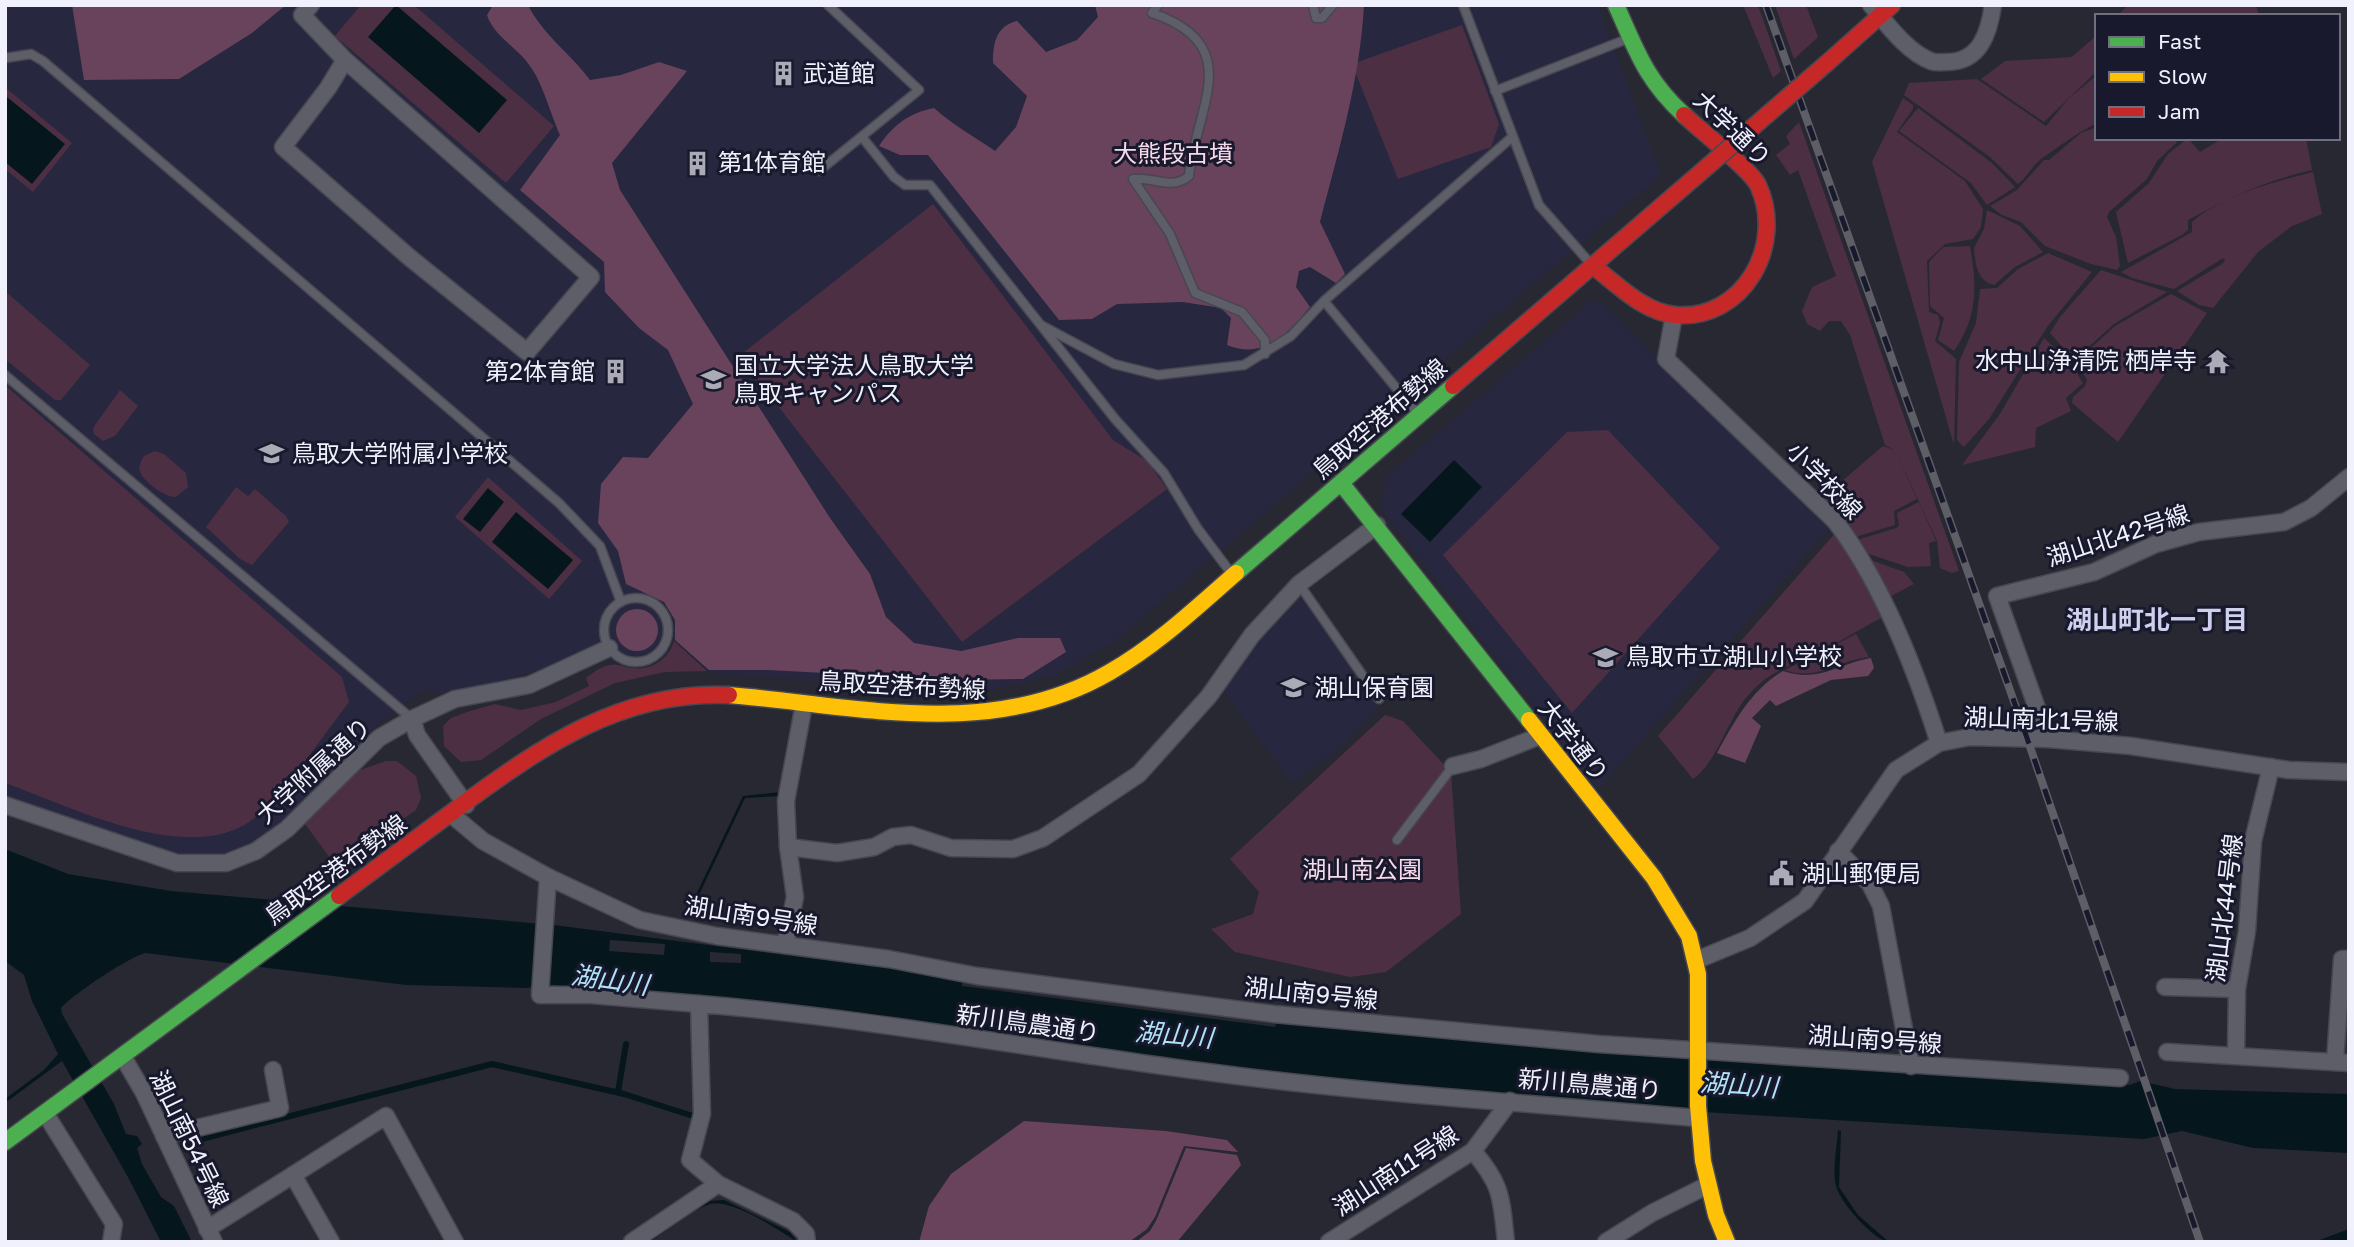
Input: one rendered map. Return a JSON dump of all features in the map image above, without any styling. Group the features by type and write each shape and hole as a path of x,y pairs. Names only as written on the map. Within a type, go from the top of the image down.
{"main road":[{"name":"大学通り","path":"1616,5 1645,71 1659,92 1749,172 1765,198 1768,239 1762,263 1744,288 1725,304 1706,314 1674,316"},
{"name":"鳥取空港布勢線","path":"5,1142 345,890 466,805 533,753 586,723 613,712 689,695 726,695 898,713 977,715 1015,710 1056,699 1124,665 1233,575 1827,63 1881,9"},
{"path":"1593,265 1658,312 1674,316"},
{"name":"大学通り","path":"1340,483 1377,525 1674,906 1697,960 1696,1116"},
{"path":"1696,1116 1706,1186 1727,1242"}],"street":[{"path":"311,5 302,15 345,60 591,277 527,352 410,257 283,147 328,89 345,60"},
{"path":"1881,9 1915,52 1932,62 1957,62 1972,55 1982,45 1990,27 1993,5"},
{"name":"小学校線","path":"1674,316 1666,359 1835,521 1856,548 1921,685 1940,743"},
{"name":"湖山北42号線","path":"2048,739 1997,596 2094,572 2156,544 2199,532 2284,522 2311,508 2349,477"},
{"path":"788,847 837,853 874,847 893,837 911,835 951,848 1013,849 1043,838 1139,774 1209,696 1252,635 1299,584 1377,525"},
{"name":"大学附属通り","path":"5,805 177,863 226,863 256,851 288,829 379,738 412,719 455,699 529,685 609,648"},
{"path":"785,945 795,897 788,847 786,801 804,704"},
{"path":"412,719 417,735 466,805"},
{"path":"1453,766 1481,759 1540,736"},
{"name":"湖山南北1号線","path":"1697,960 1750,938 1805,901 1896,770 1940,743 1970,737 2048,739 2131,746 2271,767 2349,772"},
{"name":"湖山北44号線","path":"2236,1056 2237,989 2247,931 2253,841 2271,767"},
{"name":"湖山南9号線","path":"452,815 483,841 548,877 640,920 717,936 889,959 977,976 1274,1014 1697,1052 2120,1078"},
{"path":"1838,852 1870,884 1881,906 1912,1066"},
{"path":"548,877 540,995 591,995 699,1004 702,1114 690,1160 718,1184 793,1221 806,1234 807,1242"},
{"path":"2167,1052 2342,1062 2343,959 2349,960"},
{"path":"2165,987 2237,989"},
{"name":"新川鳥農通り","path":"699,1004 797,1012 1208,1072 1352,1089 1696,1116"},
{"name":"湖山南54号線","path":"119,1059 164,1136 211,1236"},
{"path":"164,1136 280,1108 273,1070"},
{"name":"湖山南11号線","path":"1329,1242 1473,1151 1510,1101"},
{"path":"45,1113 114,1224 111,1242"},
{"path":"211,1236 293,1175 386,1116 455,1242"},
{"path":"1473,1151 1490,1171 1501,1192 1506,1242"},
{"path":"293,1175 331,1242"},
{"path":"632,1242 718,1184"},
{"path":"1606,1242 1652,1213 1706,1186"}],"lane":[{"path":"819,171 919,90 828,5"},
{"path":"1158,5 1152,13 1171,18 1198,40 1212,78 1192,145 1189,176 1181,183 1170,185 1148,177 1133,179 1170,234 1195,293 1242,312 1265,340 1265,354"},
{"path":"1313,5 1316,18 1322,18 1334,5"},
{"path":"1463,5 1511,138 1539,205 1593,265"},
{"path":"1495,90 1630,38"},
{"path":"5,58 31,54 43,61 559,503 600,546 621,602"},
{"path":"862,137 894,177 905,185 930,185 1115,419 1164,473 1198,529 1233,575"},
{"path":"1039,323 1114,364 1158,375 1227,369 1265,354 1291,336 1324,301 1511,138"},
{"path":"1324,301 1419,415"},
{"path":"5,375 412,719"},
{"path":"1299,584 1379,699"},
{"path":"640,598 658,607 668,625 667,636 658,654 640,662 620,658 609,648 603,631 605,620 610,610 621,602 640,598"},
{"path":"1397,840 1453,766"}],"shaded area":[{"name":"国立大学法人鳥取大学 鳥取キャンパス","path":"5,5 1598,5 1661,175 1115,641 1055,675 990,690 928,690 709,672 673,639 665,656 642,667 610,661 554,666 445,695 424,689 377,725 286,824 236,854 188,859 5,796"},
{"name":"鳥取市立湖山小学校","path":"1590,302 1600,302 1833,524 1598,789 1381,509 1386,477"},
{"name":"湖山保育園","path":"1298,591 1379,706 1345,744 1292,784 1221,687 1255,638"}],"green space":[{"path":"72,5 286,5 252,33 179,79 84,80"},
{"path":"361,5 414,5 554,126 506,183 335,36"},
{"path":"493,5 528,5 541,26 590,80 621,75 659,62 687,71 612,163 620,190 830,518 870,574 886,617 914,643 961,651 1018,638 1060,638 1066,652 1023,679 956,680 768,670 709,670 675,640 675,620 664,602 626,584 618,551 598,523 601,484 623,457 648,458 693,404 668,350 639,328 605,292 604,262 520,190 560,135 532,69 490,23 487,15"},
{"name":"大熊段古墳","path":"1095,5 1364,5 1353,87 1320,222 1345,274 1336,283 1310,267 1299,271 1296,287 1310,307 1274,342 1252,349 1227,345 1231,318 1221,308 1183,302 1117,304 1092,319 1059,320 928,155 900,155 879,146 902,121 934,108 995,151 1016,127 1027,96 993,63 995,42 1000,31 1017,21 1046,52 1077,40 1098,17"},
{"path":"1743,5 1758,5 1781,71 1773,78"},
{"path":"1775,5 1806,5 1818,37 1794,59"},
{"path":"2128,5 2256,5 2258,14 2119,14"},
{"path":"1462,25 1499,124 1491,147 1398,179 1352,64"},
{"path":"2095,37 2095,73 2044,122 1981,79 2005,61 2072,57"},
{"path":"2095,77 2095,124 2041,159 2018,184 1990,157 1904,95 1909,83 1977,79 2046,126 2068,99"},
{"path":"6,88 72,143 33,192 5,169"},
{"path":"1903,98 1913,105 1913,109 1897,132 1965,181 1983,209 1981,227 1973,239 1945,244 1927,261 1929,312 1938,315 1940,323 1935,341 1956,359 1954,445 1872,162"},
{"path":"1918,108 1992,163 2015,187 1987,205 1971,183 1899,131"},
{"path":"1799,122 1959,571 1952,573 1940,568 1937,541 1896,452 1917,499 1894,511 1895,525 1855,537 1821,499 1883,446 1894,450 1885,445 1850,335 1841,321 1829,321 1820,331 1807,324 1802,311 1812,287 1836,276 1798,170 1790,175 1776,155 1790,144 1786,136"},
{"path":"2095,128 2095,140 2177,142 2157,161 2147,179 2109,212 2107,217 2116,237 2120,266 2117,270 2091,264 2045,246 2021,222 2002,215 1990,206 2017,190 2044,160 2049,160 2081,133"},
{"path":"2186,140 2190,140 2200,152 2220,140 2306,140 2312,170 2263,184 2218,204 2188,220 2188,230 2182,235 2128,263 2116,212 2149,183 2168,154"},
{"path":"2313,172 2322,214 2292,226 2258,252 2213,308 2199,305 2177,291 2222,264 2225,261 2223,258 2174,289 2132,278 2121,272 2192,232 2192,222 2218,204 2282,180"},
{"path":"933,204 1113,440 1147,461 1167,489 962,642 739,356"},
{"path":"1987,210 2020,226 2043,252 2015,267 1994,285 1980,275 1974,254 1974,248 1984,229"},
{"path":"1970,246 1974,300 1968,326 1954,351 1938,340 1944,318 1930,306 1929,262 1943,247"},
{"path":"2048,253 2092,272 2047,327 1989,419 1964,447 1957,440 1959,362 1976,323 1980,289 1997,288 2018,269"},
{"path":"2101,270 2167,292 2114,324 2074,360 2050,333 2060,317"},
{"path":"5,291 90,365 61,400 55,400 5,359"},
{"path":"2171,294 2207,313 2118,442 2072,403 2073,397 2085,386 2087,380 2077,364 2078,360 2115,326"},
{"path":"2044,338 2070,362 2083,383 2066,398 2071,411 2036,428 2035,447 1962,465 2000,414"},
{"path":"5,385 342,677 349,702 286,785 246,824 220,834 190,837 158,834 92,816 5,783"},
{"path":"120,390 138,406 115,436 103,441 94,434 93,428"},
{"path":"1608,430 1720,548 1572,713 1443,555 1567,432"},
{"path":"155,451 164,454 186,473 188,487 176,497 156,489 140,472 144,456"},
{"path":"488,477 582,561 549,599 455,517"},
{"path":"236,487 248,496 255,489 286,516 289,522 252,565 240,559 206,527"},
{"path":"1919,502 1936,541 1929,543 1931,566 1908,567 1863,552 1857,540 1896,528 1899,526 1897,513"},
{"path":"1836,532 1883,617 1765,679 1745,699 1709,763 1693,779 1658,736"},
{"path":"1868,559 1904,572 1914,584 1887,598"},
{"path":"637,609 652,615 658,630 652,645 637,651 622,645 616,630 622,615"},
{"path":"1856,634 1869,657 1817,672 1796,673 1785,670"},
{"path":"674,641 707,671 665,672 615,683 541,719 481,760 461,762 444,746 443,726 451,718 495,704 521,710 556,702 589,686 586,678 603,667 615,664 632,668 652,666 664,658"},
{"path":"1871,658 1874,668 1868,676 1831,680 1776,706 1770,700 1752,718 1761,726 1745,763 1717,753 1737,718 1753,697 1783,671 1818,674"},
{"name":"湖山南公園","path":"1385,715 1403,721 1451,772 1461,914 1386,972 1350,977 1235,952 1211,929 1253,914 1259,892 1230,859"},
{"path":"386,761 397,761 416,776 421,798 416,810 336,866 305,824 360,770"},
{"path":"1024,1121 1166,1131 1227,1140 1238,1152 1184,1146 1155,1217 1147,1229 1129,1242 919,1242 929,1206 951,1174"},
{"path":"1186,1148 1237,1155 1241,1165 1177,1242 1136,1242 1150,1231 1156,1221"}],"water":[{"path":"396,5 507,100 479,133 368,37"},
{"path":"7,97 65,144 32,184 5,162"},
{"path":"1454,460 1482,487 1430,542 1401,514"},
{"path":"488,488 504,502 480,532 463,519"},
{"path":"516,512 573,560 548,589 492,542"},
{"path":"781,792 780,796 745,798 688,918 685,918 743,796"},
{"name":"湖山川","path":"5,849 68,874 171,891 554,925 878,967 879,964 963,979 962,986 1275,1027 1277,1020 1784,1066 2130,1085 2140,1081 2175,1089 2349,1094 2349,1153 2253,1148 2182,1131 2144,1139 1671,1110 1505,1093 1304,1079 612,991 553,985 525,988 406,985 145,953 101,977 61,1008 114,1104 126,1134 137,1136 142,1144 137,1148 142,1164 161,1197 174,1206 192,1242 161,1242 129,1179 62,1061 5,1103 5,1099 44,1070 58,1054 32,1001 24,975 5,961","holes":["610,940 665,944 664,955 609,951","710,952 741,954 741,963 710,962"]},
{"path":"1838,1130 1841,1131 1839,1187 1858,1215 1889,1242 1866,1228 1839,1193 1834,1173"},
{"path":"724,1200 790,1232 797,1242 743,1210 719,1203 703,1207 650,1242 644,1242 708,1201"},
{"path":"2349,1229 2349,1242 2316,1242 2317,1241"}],"waterway":[{"path":"618,1092 626,1044"},
{"path":"186,1143 492,1064 624,1094 696,1117"}],"railway":[{"path":"1766,5 2027,738 2200,1242"}],"traffic: fast":[{"path":"1616,5 1651,77 1684,115"},
{"path":"1236,573 1453,386"},
{"path":"1341,483 1529,720"},
{"path":"5,1142 339,896"}],"traffic: slow":[{"path":"729,695 875,711 923,713 971,712 1019,706 1065,693 1110,672 1176,626 1236,573"},
{"path":"1529,720 1654,878 1689,936 1698,974 1698,1106 1703,1161 1716,1215 1727,1242"}],"traffic: jam":[{"path":"1827,63 1892,5"},
{"path":"1708,166 1827,63"},
{"path":"1593,266 1641,303 1663,313 1675,315 1699,314 1721,306 1739,292 1752,275 1762,254 1766,231 1765,208 1758,185 1735,160 1684,115"},
{"path":"1453,386 1708,166"},
{"path":"339,896 490,785 552,744 618,712 653,702 690,696 729,695"}],"place":[{"name":"武道館","path":"783,74"},
{"name":"第1体育館","path":"698,163"},
{"name":"水中山浄清院 栖岸寺","path":"2217,361"},
{"name":"第2体育館","path":"615,372"},
{"name":"国立大学法人鳥取大学 鳥取キャンパス","path":"714,380"},
{"name":"鳥取大学附属小学校","path":"272,454"},
{"name":"鳥取市立湖山小学校","path":"1606,657"},
{"name":"湖山保育園","path":"1294,688"},
{"name":"湖山郵便局","path":"1781,874"}],"district":[{"name":"湖山町北一丁目","path":"2157,620"}]}
